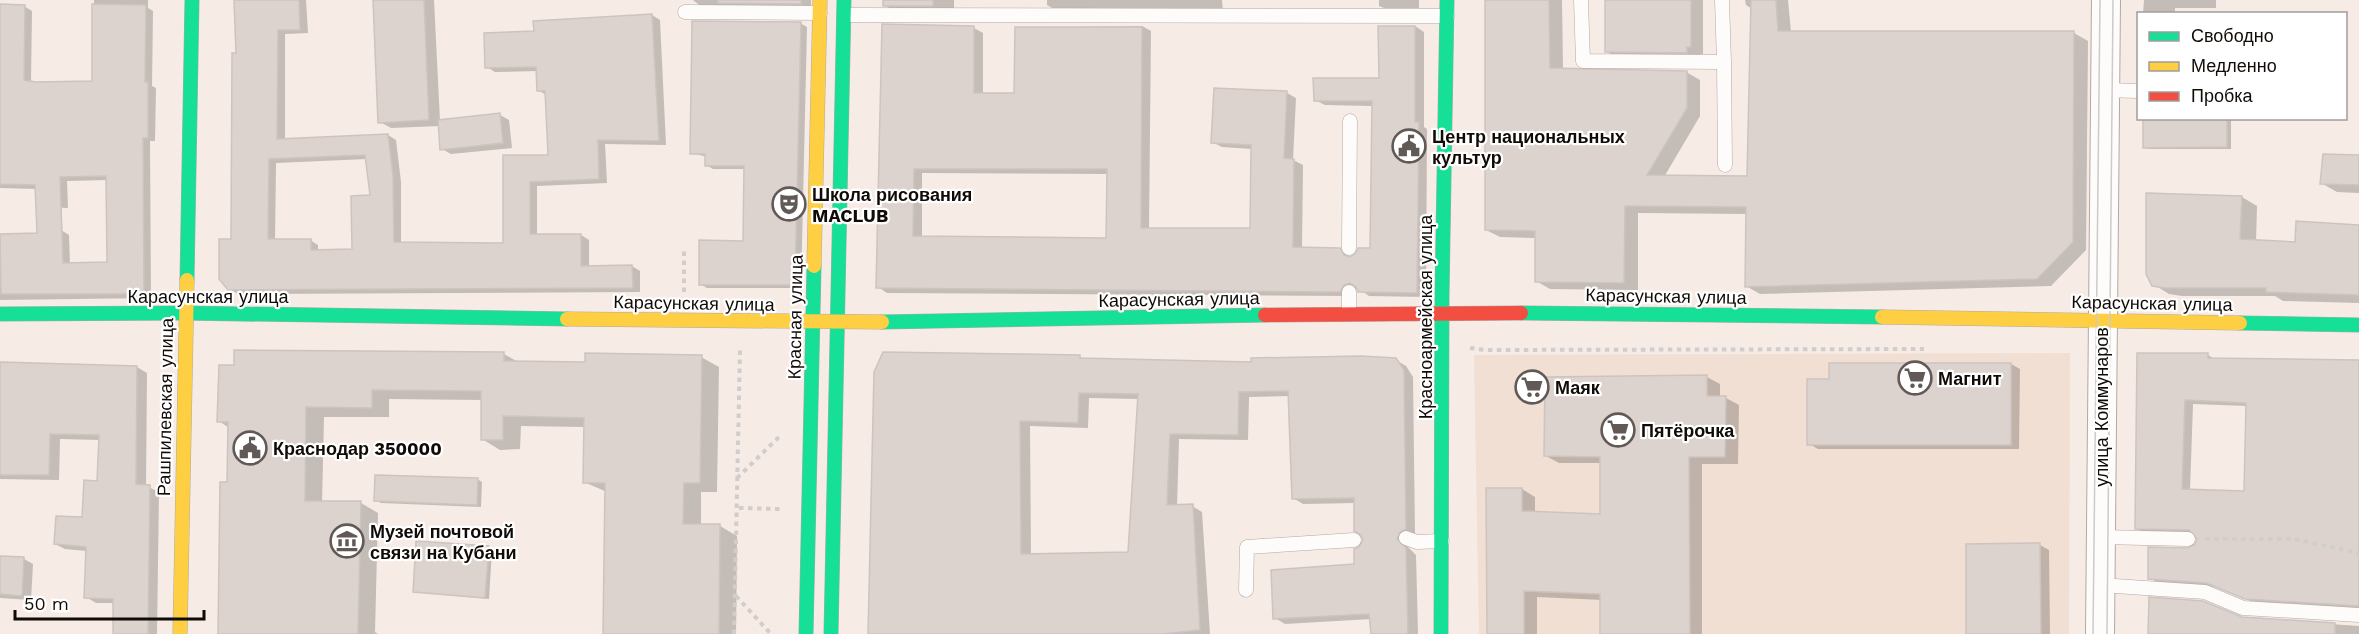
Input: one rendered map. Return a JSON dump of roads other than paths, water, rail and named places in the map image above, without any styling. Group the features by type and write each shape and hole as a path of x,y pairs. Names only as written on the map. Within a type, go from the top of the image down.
{"street":[{"name":"Рашпилевская улица","path":"180,634 184,313 192,0"},
{"path":"831,634 844,0"},
{"name":"Красноармейская улица","path":"1441,634 1442,313 1447,0"},
{"name":"улица Коммунаров","path":"2100,634 2106,0"},
{"name":"Красная улица","path":"806,634 820,7"},
{"name":"Карасунская улица","path":"0,314 184,313 837,323 1349,314 1669,313 2359,325"}],"lane":[{"path":"962,0 962,15"},
{"path":"1581,0 1583,61 1724,62"},
{"path":"1722,0 1725,165"},
{"path":"685,12 820,7"},
{"path":"844,15 1447,16"},
{"path":"2105,90 2137,90"},
{"path":"1349,248 1350,121"},
{"path":"1349,292 1349,314"},
{"path":"2101,537 2188,539"},
{"path":"1406,538 1417,542 1442,541"},
{"path":"1246,590 1247,547 1354,540"},
{"path":"2100,585 2205,592 2243,609 2359,615"}],"tram line":[{"path":"2093,634 2100,0"},
{"path":"2107,634 2113,0"}],"place":[{"name":"Центр национальных культур","path":"1409,146"},
{"name":"Школа рисования MACLUB","path":"789,204"},
{"name":"Магнит","path":"1915,378"},
{"name":"Маяк","path":"1532,387"},
{"name":"Пятёрочка","path":"1618,430"},
{"name":"Краснодар 350000","path":"250,448"},
{"name":"Музей почтовой связи на Кубани","path":"347,541"}]}
